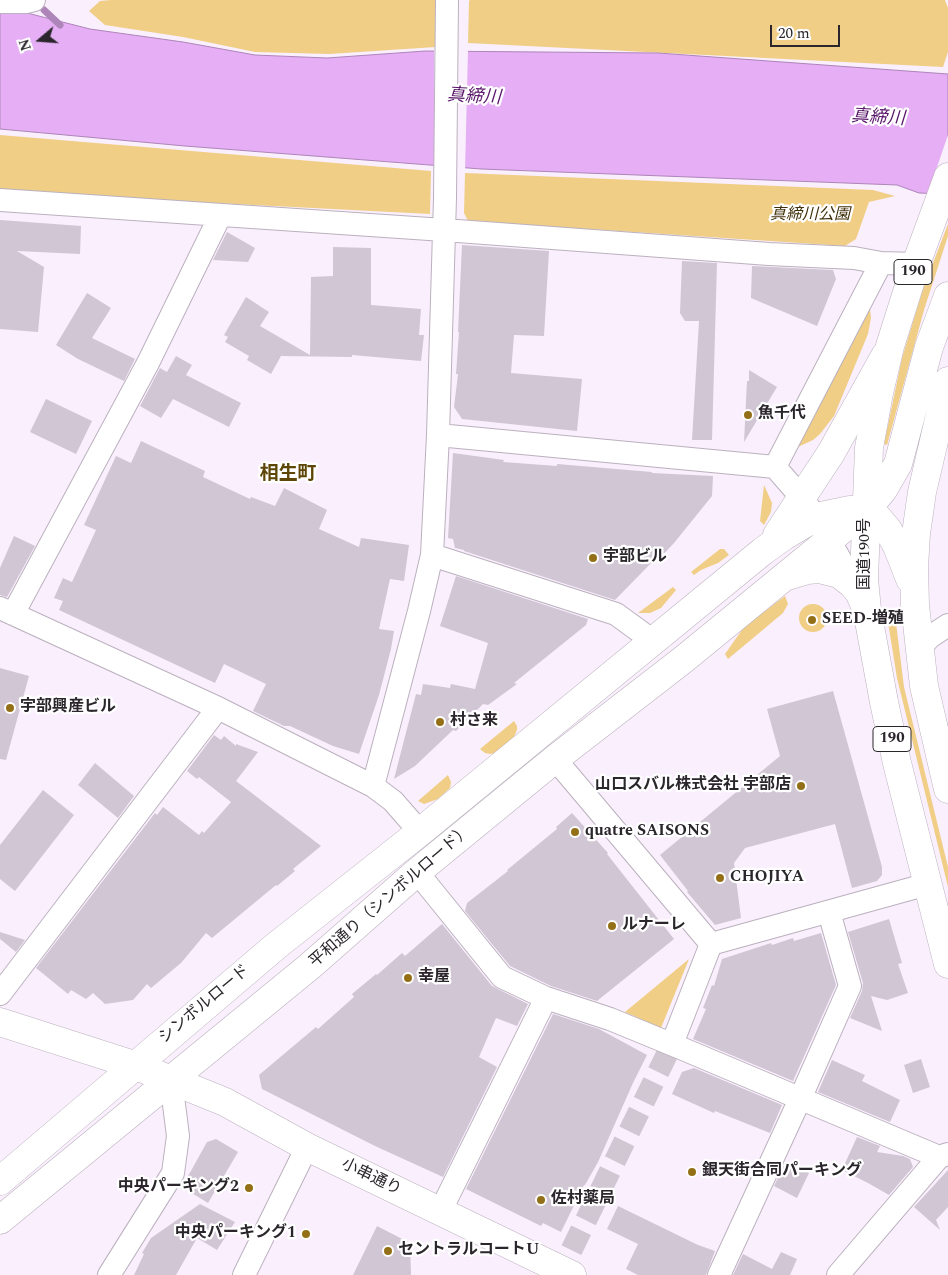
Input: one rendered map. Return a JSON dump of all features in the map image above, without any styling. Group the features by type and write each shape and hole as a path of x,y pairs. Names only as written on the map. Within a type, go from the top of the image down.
{"main road":[{"name":"国道190号","path":"944,188 916,264 890,346 878,393 869,448 863,601 893,746 948,964"},
{"name":"平和通り（シンボルロード）","path":"276,946 420,832 763,551 779,533 816,518 866,510 882,490 898,464 930,347 948,296"},
{"name":"平和通り（シンボルロード）","path":"0,1220 310,966 417,872 555,759 684,659 784,578 816,518 831,453 890,346"},
{"name":"190","path":"948,381 922,492 916,534 915,605 931,718 948,788"},
{"path":"866,510 878,518 888,530 897,546 911,582 915,605"},
{"path":"784,578 802,571 819,569 839,574 852,584 863,601"},
{"name":"シンボルロード","path":"134,1065 276,946"},
{"path":"0,1022 134,1065"},
{"path":"0,1180 134,1065"},
{"name":"小串通り","path":"134,1065 225,1102 307,1147 572,1275"}],"street":[{"path":"0,2 26,2 34,0"},
{"path":"373,786 417,620 432,555 438,434 446,173 448,0"},
{"path":"0,200 854,258 881,263 916,264"},
{"path":"220,216 148,363 7,611 218,708 373,786 393,801 420,832"},
{"path":"775,467 881,263"},
{"path":"438,434 775,467 816,518 863,601"},
{"path":"432,555 616,614 653,641"},
{"path":"920,649 936,632 948,626"},
{"path":"0,994 218,708"},
{"path":"555,759 711,944"},
{"path":"417,872 502,977 546,998 672,1044 800,1099 944,1156 838,1275"},
{"path":"711,944 928,884"},
{"path":"719,1275 850,986 829,912"},
{"path":"672,1044 711,944"},
{"path":"440,1212 546,998"},
{"path":"109,1275 173,1173 178,1136 171,1081"},
{"path":"244,1275 307,1147"}],"green space":[{"path":"439,0 436,47 329,54 255,52 183,37 105,25 89,11 100,1"},
{"path":"470,0 945,0 948,8 948,52 943,67 468,43"},
{"path":"0,135 431,171 430,214 0,192"},
{"name":"真締川公園","path":"465,173 873,190 895,196 869,202 856,239 845,246 468,221 464,213"},
{"path":"948,224 948,236 924,310 887,445 884,444 902,358 923,289"},
{"path":"868,309 870,310 871,318 868,334 834,416 813,440 798,447 796,446 833,380"},
{"path":"764,485 772,503 771,512 764,525 760,521"},
{"path":"720,549 724,549 729,555 694,575 691,572"},
{"path":"673,587 676,590 661,608 650,613 638,613"},
{"path":"785,596 788,604 783,613 728,659 725,654 744,627"},
{"path":"813,604 823,608 827,618 823,628 813,632 803,628 799,618 803,608"},
{"path":"895,615 904,687 948,867 948,887 897,678 887,616"},
{"path":"514,721 517,730 514,737 495,753 485,753 480,749"},
{"path":"448,775 451,782 450,788 438,799 424,804 418,801"},
{"path":"689,959 661,1028 625,1012"}],"water":[{"name":"真締川","path":"0,13 27,13 90,29 183,42 255,55 327,58 425,51 658,53 948,74 948,194 919,193 897,185 481,169 185,146 0,129"}],"pier":[{"path":"434,49 468,50 465,171 434,168"},
{"path":"948,135 948,197 927,196"}],"building":[{"path":"0,220 81,226 80,254 17,251 44,267 38,332 0,329"},
{"path":"227,232 255,248 248,262 213,260"},
{"path":"462,245 549,251 544,336 514,335 511,373 582,379 577,431 462,419 454,407 458,374 456,374"},
{"path":"333,247 371,248 371,305 421,309 419,335 424,335 421,361 352,355 352,357 281,356 271,374 247,360 249,356 225,342 228,337 224,335 246,297 269,312 260,326 310,355 311,277 333,276"},
{"path":"682,261 717,263 712,440 692,440 699,321 685,321 680,313"},
{"path":"752,266 833,270 836,279 817,326 751,298"},
{"path":"87,293 111,308 92,338 135,359 124,381 78,359 56,345"},
{"path":"176,356 192,365 186,375 241,403 229,427 173,399 161,418 140,406 160,368 167,372"},
{"path":"749,370 777,387 744,442 747,381 749,381"},
{"path":"46,399 92,421 76,454 30,432"},
{"path":"141,441 205,471 203,477 250,499 251,497 275,506 284,488 327,510 319,529 359,547 361,538 409,545 404,581 390,579 379,629 394,631 391,649 379,695 359,754 333,746 253,711 266,684 224,664 215,683 59,610 63,601 54,598 63,578 72,582 96,530 84,525 116,456 131,463"},
{"path":"453,453 504,460 503,462 557,466 557,464 652,473 713,476 712,496 674,543 660,558 658,556 615,600 455,548 453,539 448,538"},
{"path":"14,536 35,546 7,597 0,595 0,568"},
{"path":"456,576 588,619 586,625 514,683 517,684 488,705 483,704 456,731 453,730 415,766 394,779 416,694 421,695 423,684 450,688 451,684 475,689 488,643 440,626"},
{"name":"宇部興産ビル","path":"0,668 29,676 6,760 0,759"},
{"name":"山口スバル株式会社 宇部店","path":"833,691 882,867 882,875 877,881 852,888 835,824 745,848 734,863 741,918 715,925 687,892 660,855 780,756 767,709"},
{"path":"214,735 221,740 224,736 236,746 236,744 258,752 236,781 321,846 293,869 295,871 212,938 206,933 181,963 151,988 147,984 133,1000 105,1004 93,993 86,999 71,990 68,994 36,968 155,813 157,815 163,807 199,835 202,831 204,833 231,802 199,777 197,779 187,771"},
{"path":"95,763 134,796 118,818 78,785"},
{"path":"43,790 74,815 15,891 0,879 0,845"},
{"path":"572,813 608,853 674,939 597,1001 551,986 510,966 465,911 467,903 557,829 556,827"},
{"path":"889,919 902,963 898,964 908,993 887,1000 871,996 882,1031 850,1018 862,991 863,983 848,932"},
{"path":"442,924 492,986 528,1004 517,1026 496,1018 479,1057 497,1067 443,1177 375,1146 262,1089 259,1075 316,1027 318,1029 354,997 352,994 376,974 402,953 405,956"},
{"path":"0,932 25,940 16,952 0,939"},
{"path":"821,933 836,985 793,1081 693,1039 706,1009 703,1008 712,985 714,986 722,959 771,943 772,945 793,938 794,941"},
{"path":"553,1014 599,1029 647,1055 598,1162 584,1185 561,1232 543,1223 541,1226 466,1189"},
{"path":"921,1059 930,1087 913,1093 904,1065"},
{"path":"832,1060 865,1075 862,1081 900,1100 890,1122 818,1092"},
{"path":"694,1068 782,1105 770,1133 715,1111 714,1113 672,1094 682,1072"},
{"path":"857,1137 880,1146 877,1152 910,1159 913,1167 889,1195 842,1170"},
{"path":"216,1139 238,1152 208,1203 182,1187 207,1142"},
{"path":"786,1161 809,1173 797,1198 774,1186"},
{"path":"948,1170 948,1207 936,1220 940,1230 914,1207"},
{"path":"200,1204 235,1222 217,1250 197,1238 176,1275 134,1275 144,1254 142,1253 151,1238"},
{"path":"618,1206 698,1245 715,1251 706,1275 638,1275 626,1269 638,1244 607,1229"},
{"name":"セントラルコートU","path":"377,1226 410,1243 411,1275 353,1275"},
{"path":"781,1252 797,1259 790,1275 733,1275 743,1254 772,1269"}],"waterway":[{"path":"44,10 60,25"}],"tunnel":[{"path":"550,1275 570,1253 672,1044"}],"place":[{"name":"魚千代","path":"748,415"},
{"name":"宇部ビル","path":"593,558"},
{"name":"SEED-増殖","path":"812,620"},
{"name":"宇部興産ビル","path":"10,708"},
{"name":"村さ来","path":"440,722"},
{"name":"山口スバル株式会社 宇部店","path":"801,786"},
{"name":"quatre SAISONS","path":"575,832"},
{"name":"CHOJIYA","path":"720,878"},
{"name":"ルナーレ","path":"612,926"},
{"name":"幸屋","path":"408,978"},
{"name":"銀天街合同パーキング","path":"692,1172"},
{"name":"中央パーキング2","path":"249,1188"},
{"name":"佐村薬局","path":"541,1200"},
{"name":"中央パーキング1","path":"306,1234"},
{"name":"セントラルコートU","path":"388,1251"}],"district":[{"name":"相生町","path":"288,475"}]}
